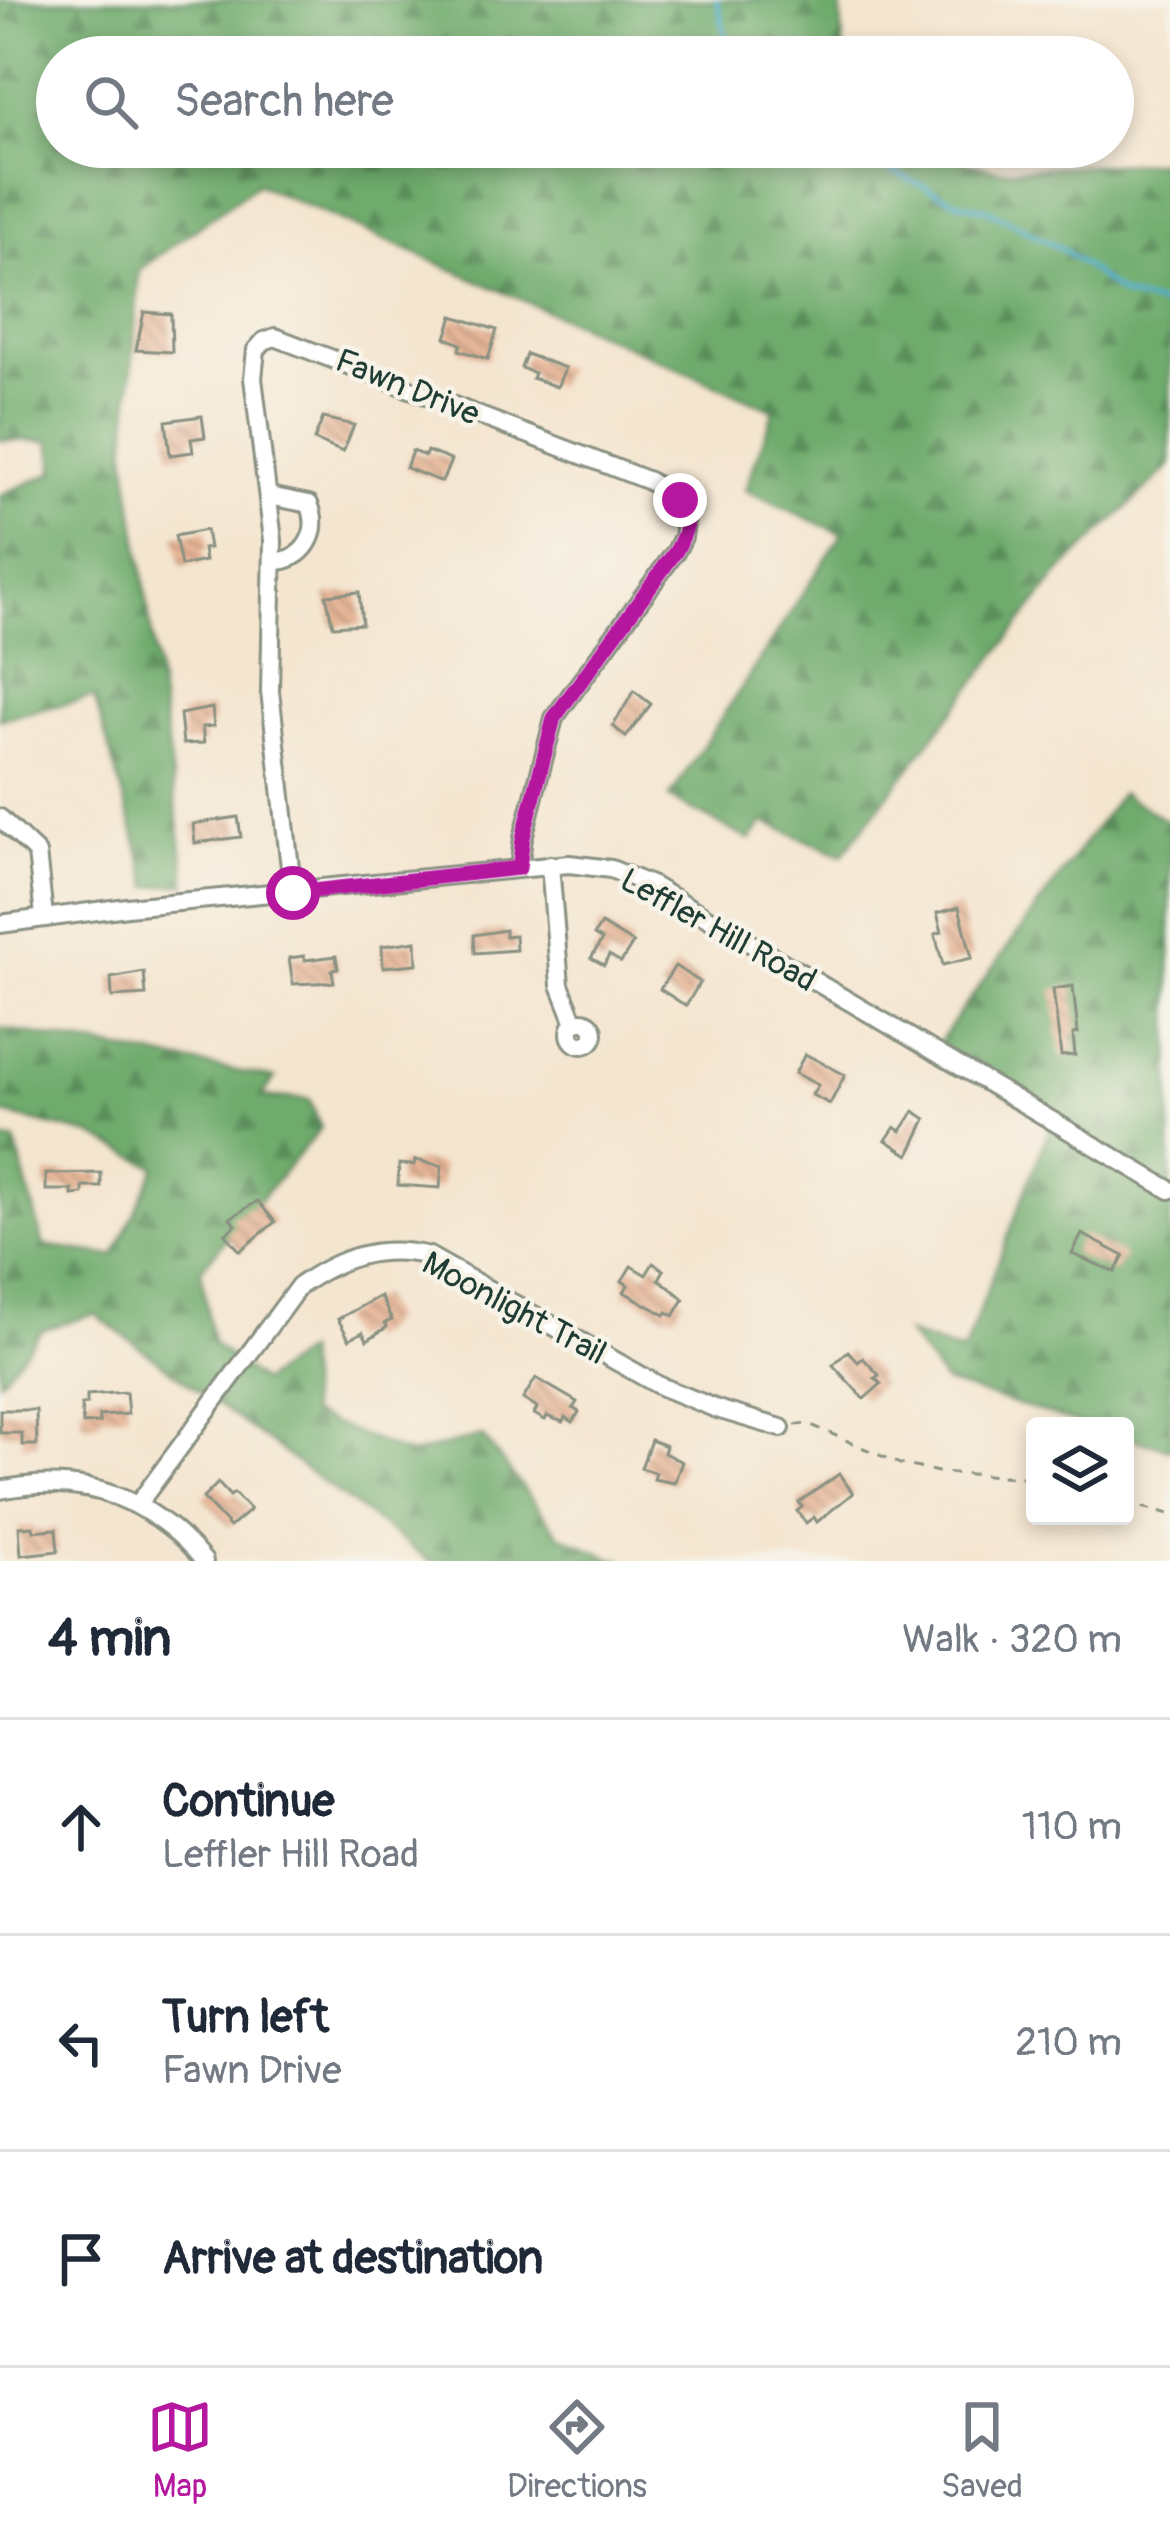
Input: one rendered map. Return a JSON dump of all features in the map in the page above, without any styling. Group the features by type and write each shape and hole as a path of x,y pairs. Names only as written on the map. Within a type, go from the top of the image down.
{"street":[{"name":"Fawn Drive","path":"293,893 270,691 273,561 254,362 256,350 275,337 649,482 680,500 687,510 676,551 554,718 519,868"},
{"path":"268,496 309,504 315,518 301,553 288,562 273,561"},
{"path":"0,818 37,853 44,916"},
{"path":"550,866 560,985 575,1023"},
{"name":"Leffler Hill Road","path":"0,923 519,868 611,869 653,886 1170,1190"},
{"name":"Moonlight Trail","path":"138,1504 299,1286 321,1270 365,1253 408,1251 429,1256 661,1386 717,1409 782,1427"},
{"path":"0,1490 32,1483 75,1484 138,1504 180,1532 204,1561"}],"path":[{"path":"782,1427 809,1424 900,1464 938,1472 1026,1477"},
{"path":"1134,1505 1170,1514"}],"green space":[{"path":"0,0 840,0 843,36 36,36 36,168 998,170 1134,168 1134,163 1170,161 1170,466 1062,570 842,855 764,822 750,840 669,798 842,534 745,490 774,410 257,184 139,270 126,455 187,884 150,887 94,697 0,719 0,495 54,472 50,441 0,440"},
{"path":"1121,793 1170,823 1170,1449 1134,1439 1134,1417 1058,1417 945,1383 907,1334 963,1353 1052,1122 933,1049"},
{"path":"0,1028 275,1078 261,1097 309,1099 321,1128 201,1269 212,1343 261,1382 305,1352 309,1414 410,1455 482,1436 559,1534 627,1561 430,1561 95,1314 42,1330 0,1381 0,1140 15,1141 44,1246 114,1256 156,1167 91,1135 0,1113"}],"building":[{"path":"144,312 171,314 172,352 136,350"},
{"path":"453,316 497,330 488,359 459,350 461,344 446,338"},
{"path":"526,354 565,368 557,387 532,378 534,373 521,368"},
{"path":"202,416 205,437 191,439 193,452 170,455 166,421"},
{"path":"323,418 354,425 343,452 314,440"},
{"path":"412,451 451,460 442,482 406,468"},
{"path":"206,530 205,561 181,566 175,536"},
{"path":"359,592 362,624 333,626 326,595"},
{"path":"634,691 651,704 626,737 613,726"},
{"path":"212,708 214,726 202,727 204,743 183,744 180,714"},
{"path":"238,817 241,837 195,843 193,824"},
{"path":"959,907 972,958 943,965 935,934 942,932 937,913"},
{"path":"601,924 633,943 621,962 609,955 604,965 591,958 602,940 594,935"},
{"path":"505,930 505,936 515,935 516,950 475,953 474,935"},
{"path":"416,941 417,964 383,967 382,946"},
{"path":"304,956 305,960 336,956 334,982 293,984 289,958"},
{"path":"675,966 700,982 686,1006 660,989"},
{"path":"144,972 146,995 112,997 111,978"},
{"path":"1073,986 1078,1033 1073,1034 1075,1055 1061,1056 1053,989"},
{"path":"805,1054 845,1075 830,1104 812,1095 818,1085 795,1073"},
{"path":"914,1111 926,1119 909,1155 886,1140 895,1127 901,1131"},
{"path":"415,1160 442,1166 440,1188 398,1185 399,1164 414,1165"},
{"path":"101,1173 101,1187 83,1187 83,1194 46,1190 46,1174"},
{"path":"258,1201 275,1222 240,1251 225,1234 236,1225 230,1218"},
{"path":"1082,1234 1124,1256 1115,1272 1072,1254"},
{"path":"653,1263 664,1270 659,1279 684,1299 674,1316 624,1292 628,1285 622,1281 631,1266 646,1275"},
{"path":"380,1296 392,1320 385,1323 387,1327 367,1340 363,1332 349,1339 338,1319"},
{"path":"848,1351 858,1362 863,1358 879,1375 875,1378 881,1384 864,1399 833,1365"},
{"path":"536,1378 577,1402 573,1408 579,1412 573,1422 565,1417 563,1422 547,1416 545,1420 534,1414 537,1408 523,1399"},
{"path":"126,1392 128,1414 99,1416 100,1423 83,1424 81,1405 87,1404 87,1395"},
{"path":"0,1410 36,1410 37,1445 22,1445 22,1433 0,1433"},
{"path":"651,1440 666,1446 664,1453 682,1462 674,1483 654,1479 656,1473 641,1468"},
{"path":"839,1474 853,1493 817,1522 814,1517 806,1523 797,1511 802,1507 799,1502"},
{"path":"218,1483 250,1510 230,1527 203,1498"},
{"path":"33,1526 34,1531 56,1529 58,1551 21,1555 19,1527"}],"waterway":[{"path":"717,0 726,36"},
{"path":"884,168 958,202 989,210 1065,251 1123,296 1170,307"}],"route":[{"path":"293,893 519,868 554,718 676,551 687,522 687,510 680,500"}]}
